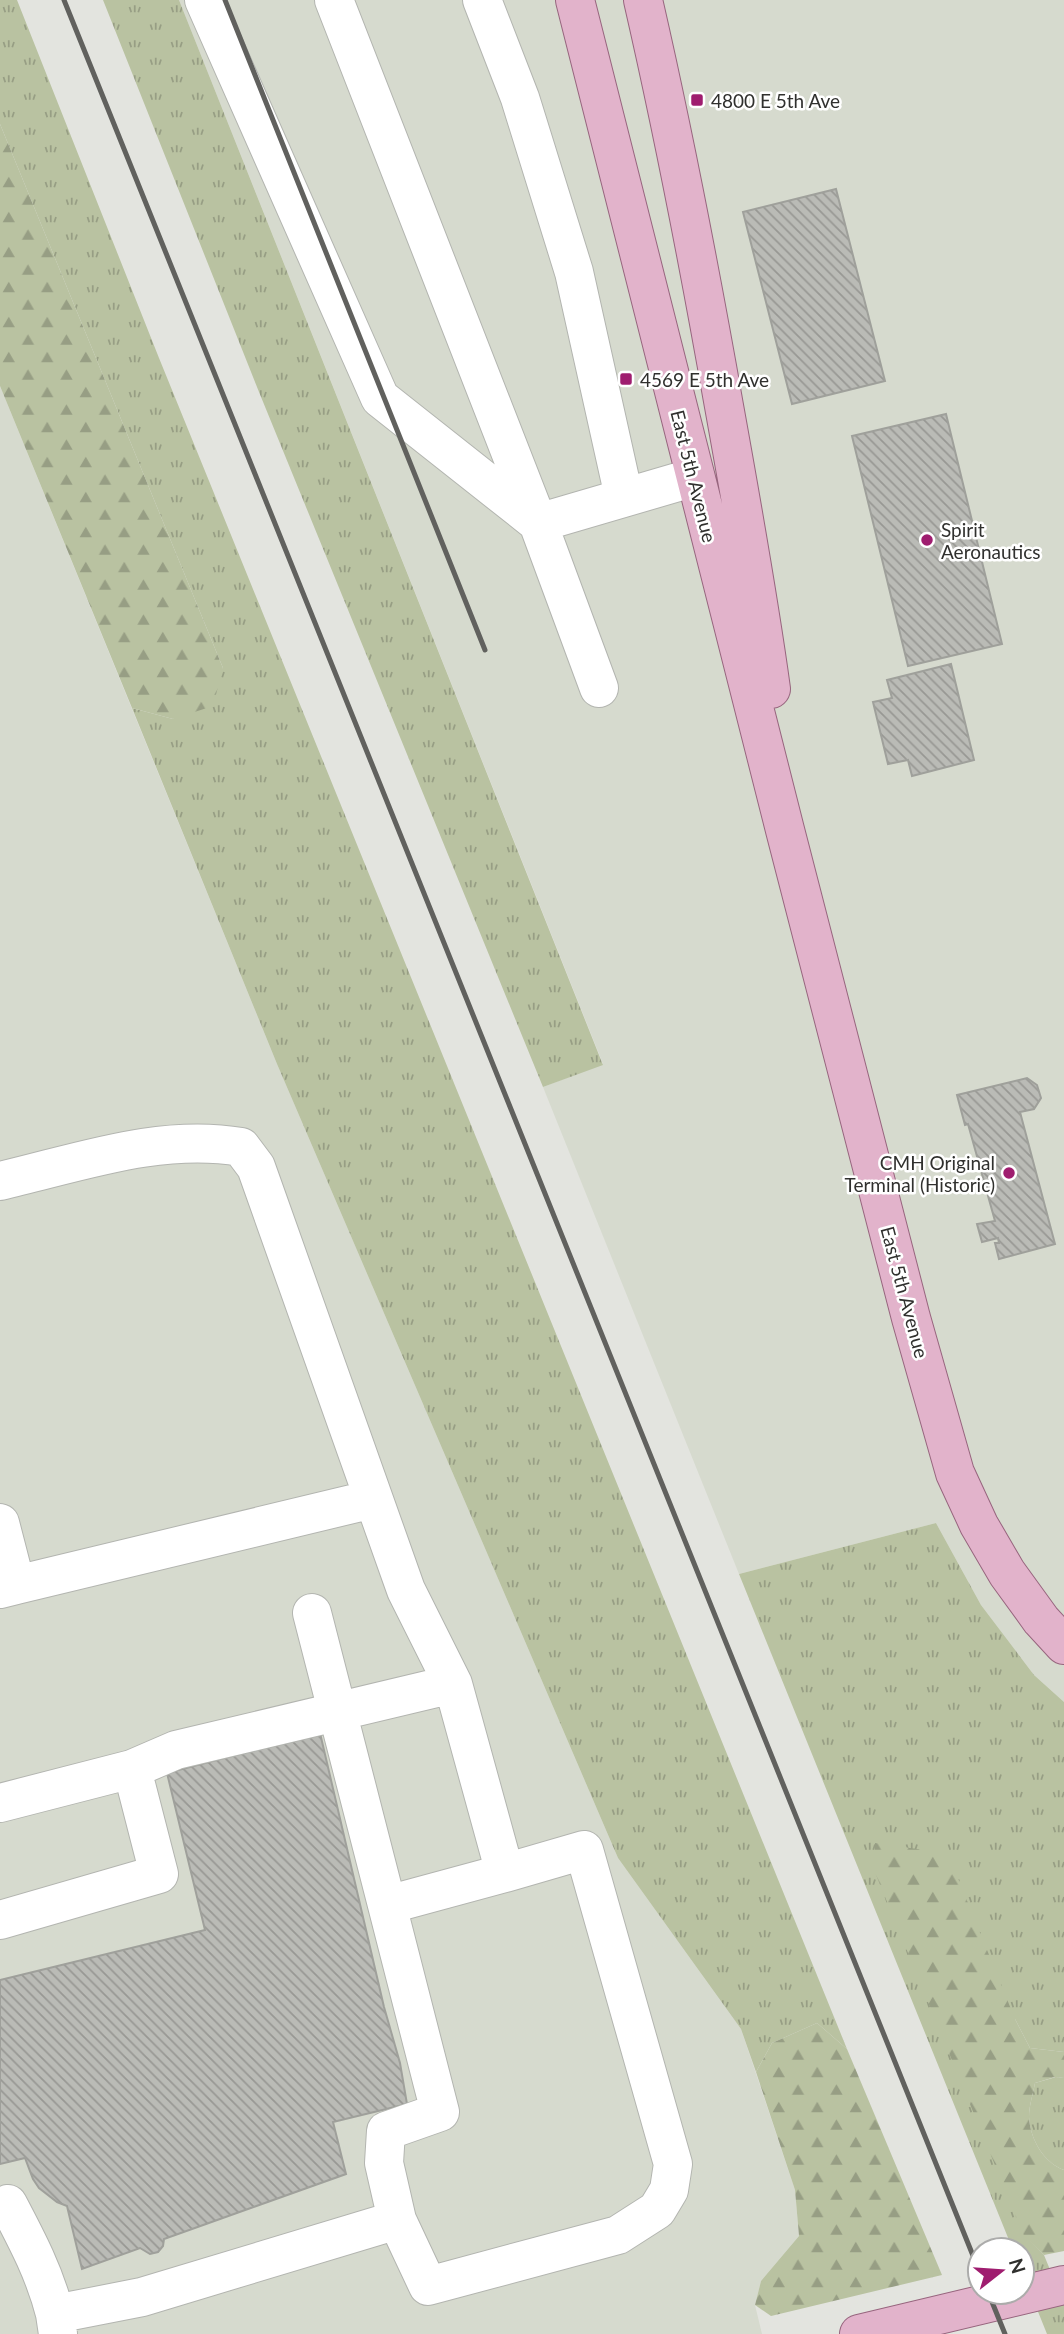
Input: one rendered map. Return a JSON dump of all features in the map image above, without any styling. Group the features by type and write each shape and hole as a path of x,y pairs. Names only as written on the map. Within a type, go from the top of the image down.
{"main road":[{"name":"East 5th Avenue","path":"575,0 911,1318 956,1473 979,1525 1007,1573 1041,1620 1064,1645"},
{"name":"East 5th Avenue","path":"643,0 702,279 756,581 778,742 785,830"},
{"path":"859,2334 1064,2285"}],"lane":[{"path":"204,0 380,398 538,523"},
{"path":"334,0 538,523 599,688"},
{"path":"482,0 520,97 574,272 624,497"},
{"path":"538,523 695,477"},
{"path":"0,1181 152,1145 216,1143 241,1147 256,1167 406,1590 453,1684 505,1873"},
{"path":"0,1523 8,1587 373,1500"},
{"path":"312,1613 440,2112 386,2131 384,2163 397,2220 428,2286 618,2235 657,2210 669,2190 673,2164 584,1850 387,1905"},
{"path":"0,1803 132,1769 176,1750 453,1684"},
{"path":"0,1920 159,1874 132,1769"},
{"path":"8,2204 36,2256 49,2290 57,2324 397,2220"}],"shaded area":[{"path":"179,0 1064,0 1064,1702 1034,1675 981,1605 936,1523 739,1574 543,1087 603,1064"},
{"path":"0,386 277,1064 618,1858 741,2029 795,2190 799,2236 761,2281 755,2305 762,2334 0,2334"}],"green space":[{"path":"0,0 17,0 159,358 847,2049 817,2023 772,2043 756,2072 741,2029 618,1858 277,1064 132,708 173,719 223,668 0,124"},
{"path":"103,0 179,0 603,1065 543,1087 259,392"},
{"path":"0,124 223,668 213,706 173,719 132,708 0,386"},
{"path":"936,1523 981,1605 1034,1675 1064,1702 1064,2052 1030,2048 1015,2019 1025,2236 1007,2236 739,1574"},
{"path":"875,1843 924,1850 953,1866 1015,2019 1030,2048 1064,2052 1064,2078 1055,2077 1035,2083 1029,2117 1032,2134 1039,2149 1050,2162 1064,2170 1064,2251 1044,2255 1036,2247 1036,2236 1024,2236 874,1870"},
{"path":"817,2023 847,2049 942,2275 771,2316 755,2305 761,2281 799,2236 795,2190 756,2072 772,2043"},
{"path":"1056,2077 1064,2078 1064,2170 1050,2162 1039,2149 1032,2134 1029,2117 1035,2083"},
{"path":"1036,2247 1044,2255 1064,2304 1064,2334 1047,2334 1036,2306"}],"building":[{"path":"836,189 885,381 792,404 743,212"},
{"name":"Spirit Aeronautics","path":"946,414 1002,644 908,666 852,436"},
{"path":"951,664 974,760 912,776 908,760 888,764 873,702 892,698 887,680"},
{"name":"CMH Original Terminal (Historic)","path":"1027,1078 1037,1085 1041,1098 1034,1109 1020,1112 1055,1244 999,1259 995,1243 999,1243 998,1238 982,1242 977,1224 995,1221 968,1124 965,1125 957,1095"},
{"path":"320,1733 384,2007 400,2063 407,2104 333,2122 346,2174 164,2239 158,2252 150,2254 140,2248 82,2269 67,2206 39,2188 25,2158 0,2164 0,1980 205,1930 167,1773"}],"railway":[{"path":"64,0 966,2238"},
{"path":"225,0 485,650"},
{"path":"994,2306 1005,2334"}],"place":[{"name":"4800 E 5th Ave","path":"697,100"},
{"name":"4569 E 5th Ave","path":"626,379"},
{"name":"Spirit Aeronautics","path":"927,540"},
{"name":"CMH Original Terminal (Historic)","path":"1009,1173"}]}
